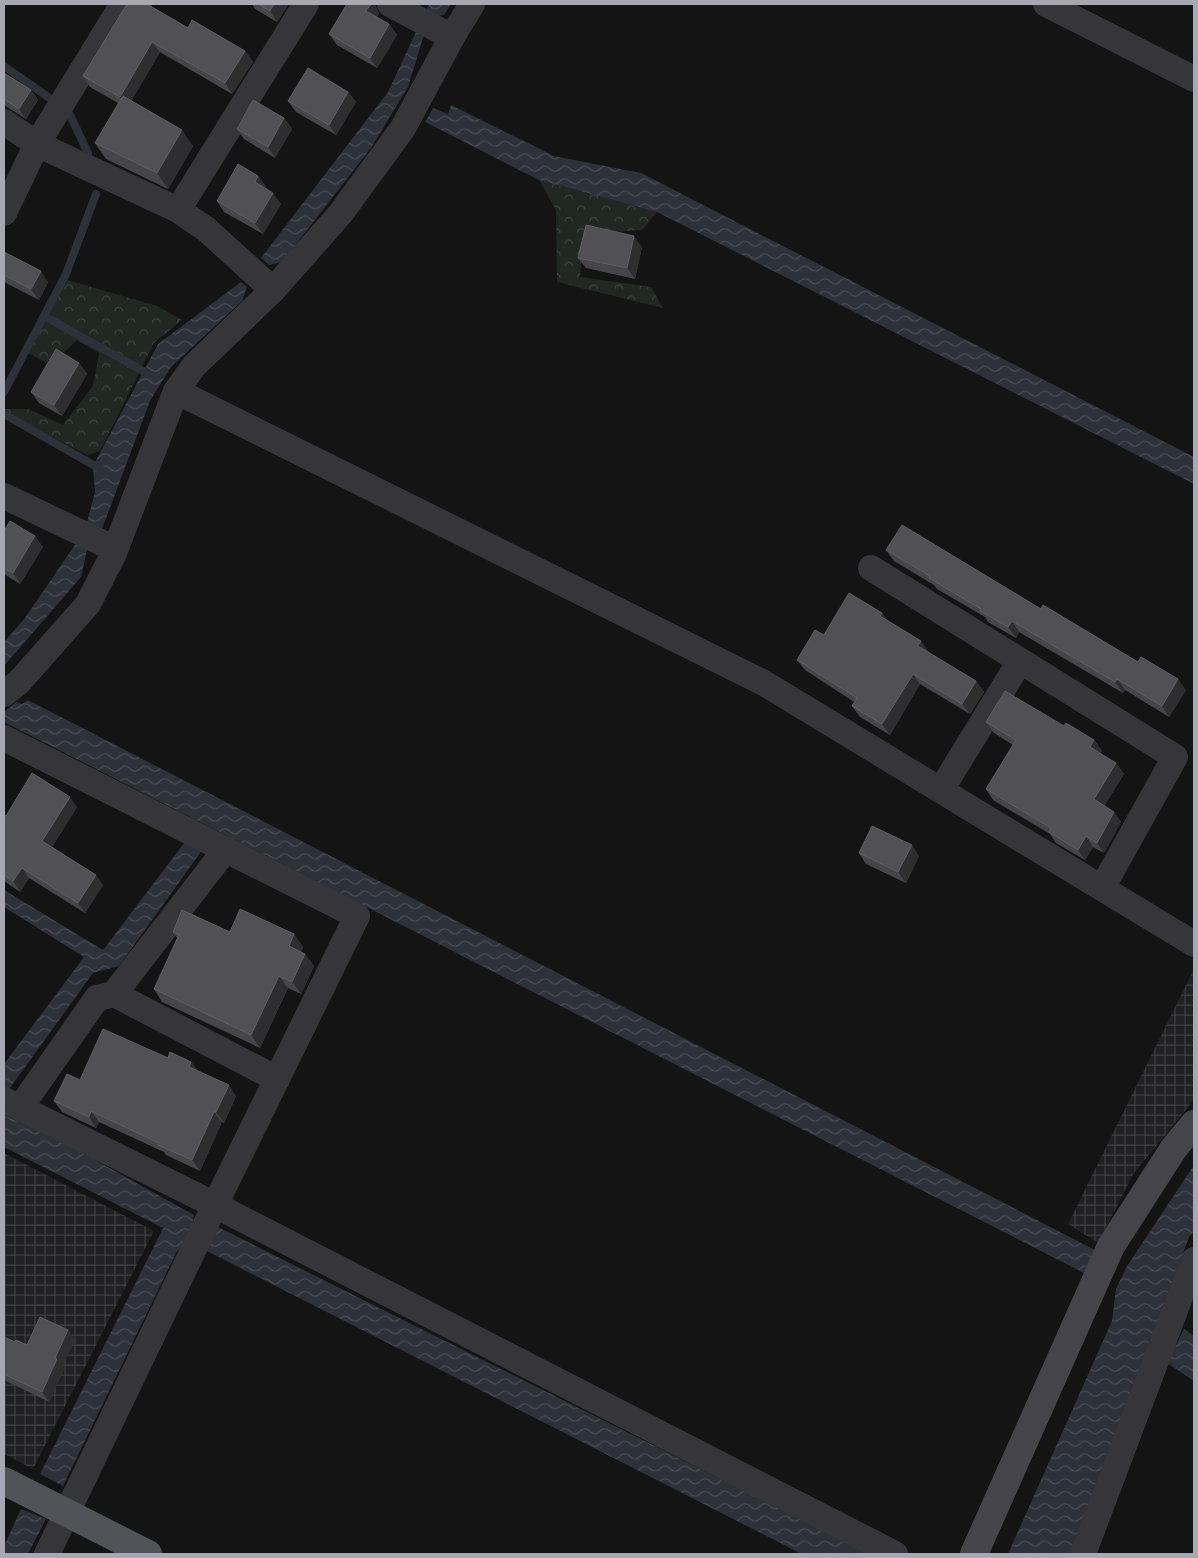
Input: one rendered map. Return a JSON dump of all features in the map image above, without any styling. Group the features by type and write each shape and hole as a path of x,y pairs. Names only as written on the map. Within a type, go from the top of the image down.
{"main road":[{"path":"4,1481 148,1554"}],"street":[{"path":"4,213 37,144 123,4"},
{"path":"178,210 306,4"},
{"path":"390,4 434,27"},
{"path":"4,694 20,682 88,604 97,541 176,391 194,366 273,290 341,213 397,136 434,27 472,4"},
{"path":"1046,4 1194,79"},
{"path":"4,122 37,144 178,210 206,229 273,290"},
{"path":"176,391 764,683 1194,944"},
{"path":"4,496 97,541"},
{"path":"871,568 1175,757 1102,888"},
{"path":"941,790 1020,661"},
{"path":"4,738 357,916 47,1554"},
{"path":"226,849 114,994 97,998 12,1104 215,1205 895,1554"},
{"path":"114,994 277,1079"},
{"path":"974,1554 1111,1246 1174,1148 1194,1124"},
{"path":"1083,1554 1194,1260"}],"shaded area":[{"path":"1194,969 1194,1100 1134,1173 1098,1243 1068,1224"},
{"path":"4,1153 154,1231 33,1469 4,1454"}],"green space":[{"path":"539,180 657,212 642,230 584,234 580,277 651,287 663,308 557,282 556,210"},
{"path":"67,280 157,306 182,320 154,343 100,451 87,455 4,411 4,409 28,409 63,425 93,386 99,353 77,340 50,365 28,353"}],"water":[{"path":"429,4 451,4 444,15 434,16 423,38 408,87 371,148 282,262 269,265 261,258 388,92"},
{"path":"451,105 554,156 641,173 1194,457 1194,484 657,212 539,180 425,122 433,108 448,114"},
{"path":"241,282 247,287 242,301 171,367 150,401 102,529 87,550 81,577 4,666 4,642 25,618 85,530 95,492 93,466 158,344"},
{"path":"28,700 1095,1250 1084,1273 4,722 6,718 4,712 16,702 22,704"},
{"path":"188,838 203,849 119,966 93,973 7,1092 4,1091 4,1064 84,957 4,907 4,890 103,950"},
{"path":"4,1115 61,1141 194,1215 188,1245 177,1251 63,1486 40,1474 163,1228 4,1147"},
{"path":"1194,1165 1194,1232 1189,1237 1070,1554 1008,1554 1112,1321 1116,1289 1127,1266"},
{"path":"218,1227 870,1554 802,1554 207,1251"},
{"path":"1184,1329 1194,1336 1194,1381 1167,1363"},
{"path":"21,1509 46,1519 28,1554 4,1554 4,1546"}],"building":[{"path":"127,4 147,4 188,28 192,20 245,51 225,83 152,42 120,97 83,76"},
{"path":"258,4 274,4 270,11"},
{"path":"347,4 371,4 366,11 389,24 370,58 329,34"},
{"path":"308,68 348,92 329,125 288,101"},
{"path":"4,73 31,90 19,109 4,99"},
{"path":"123,96 182,130 157,173 95,143"},
{"path":"253,100 284,118 268,147 237,129"},
{"path":"238,164 258,176 255,182 273,193 255,223 217,201"},
{"path":"586,225 634,236 627,268 578,258"},
{"path":"4,252 41,271 31,289 4,275"},
{"path":"56,349 79,363 54,405 31,392"},
{"path":"10,521 35,536 13,573 4,568 4,531"},
{"path":"902,525 1041,609 1043,605 1138,662 1141,657 1178,679 1162,706 1117,679 1115,682 1012,621 1008,627 886,550"},
{"path":"849,593 882,613 880,616 921,641 918,646 976,681 962,704 913,674 882,724 852,706 857,698 797,660 815,630 824,635"},
{"path":"1005,691 1064,726 1066,723 1094,740 1090,747 1116,763 1094,799 1114,812 1097,843 1086,836 1078,850 1049,832 1051,828 986,789 1016,740 986,722"},
{"path":"32,773 70,797 42,841 96,875 78,903 22,868 13,881 4,875 4,815 6,816"},
{"path":"872,826 912,845 898,872 859,853"},
{"path":"240,909 294,934 289,946 305,954 292,982 279,976 251,1035 154,989 179,935 173,932 182,910 230,932"},
{"path":"103,1029 168,1058 170,1052 191,1062 189,1067 229,1085 216,1112 214,1112 192,1160 91,1111 89,1117 54,1101 67,1074 80,1080"},
{"path":"40,1317 68,1330 42,1392 4,1374 4,1337 27,1345"}],"waterway":[{"path":"4,66 48,97"},
{"path":"70,115 88,153"},
{"path":"4,392 66,274 96,194"},
{"path":"44,316 152,376"},
{"path":"4,414 102,470"}]}
